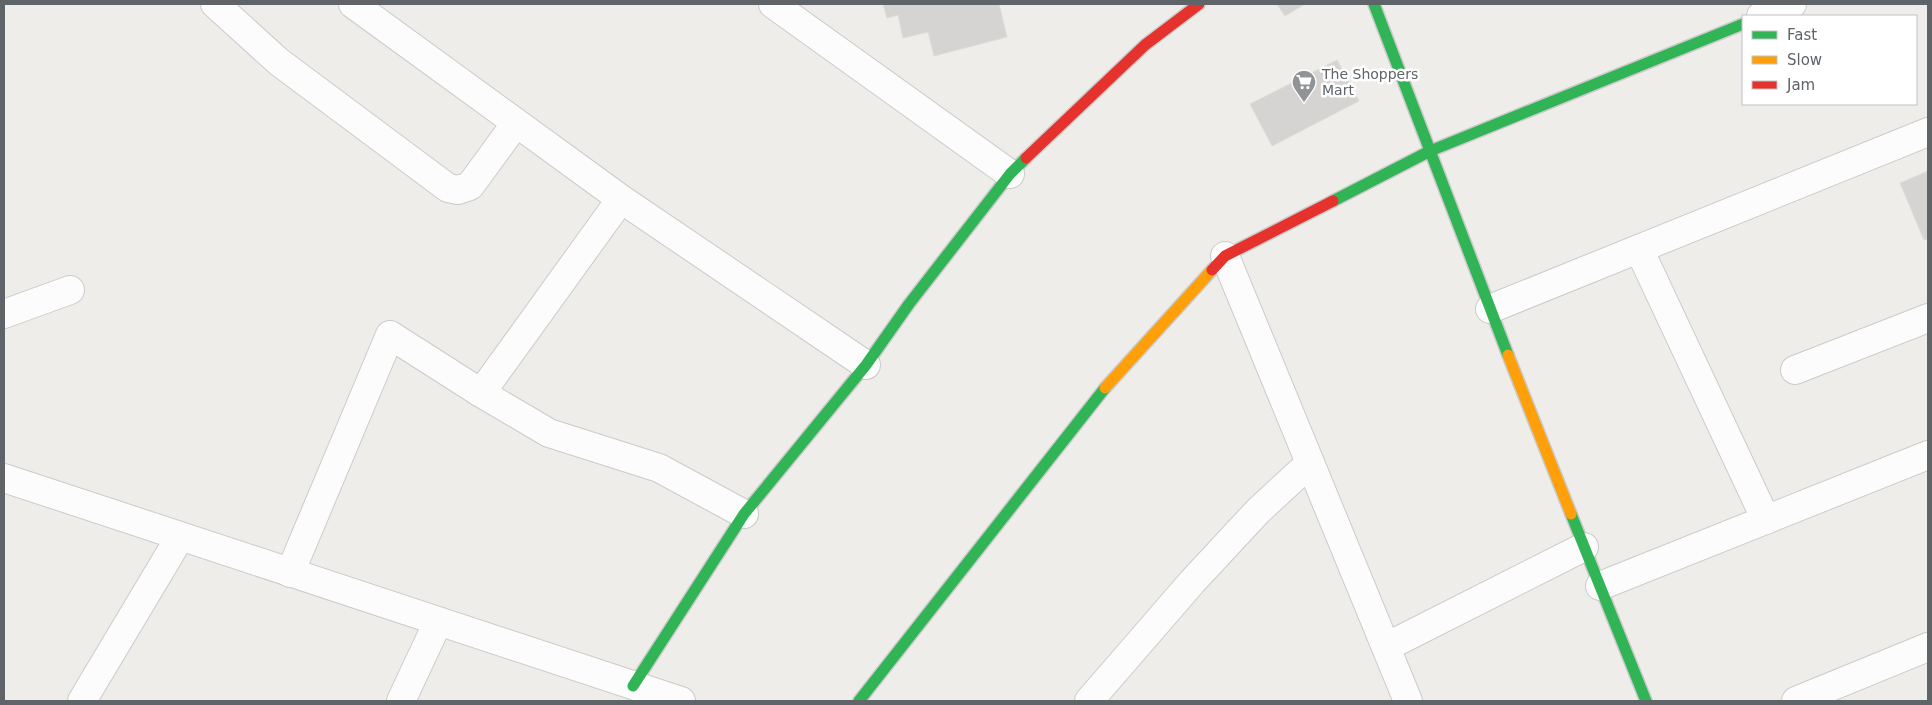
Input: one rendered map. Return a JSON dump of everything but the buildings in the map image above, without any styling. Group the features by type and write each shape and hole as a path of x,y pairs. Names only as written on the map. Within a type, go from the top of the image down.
{"street":[{"path":"215,4 279,62 448,188 458,190 470,186 516,123"},
{"path":"353,4 621,199 866,365"},
{"path":"773,4 1010,174"},
{"path":"633,686 744,514 866,365 909,304 1010,174 1145,44 1199,4"},
{"path":"1374,4 1490,309 1646,701"},
{"path":"1764,15 1792,4"},
{"path":"859,701 1106,387 1225,256 1430,151 1742,24"},
{"path":"1490,309 1928,132"},
{"path":"481,393 621,199"},
{"path":"1639,249 1766,520"},
{"path":"1225,256 1408,701"},
{"path":"4,314 70,290"},
{"path":"1795,370 1928,318"},
{"path":"290,574 390,334 481,393 549,433 659,468 744,514"},
{"path":"1600,586 1928,455"},
{"path":"1089,701 1192,582 1258,511 1310,463"},
{"path":"5,480 681,701"},
{"path":"82,701 180,537"},
{"path":"1386,647 1584,547"},
{"path":"401,701 438,622"},
{"path":"1796,701 1928,647"}],"traffic: fast":[{"path":"1374,4 1508,355"},
{"path":"1333,201 1430,151 1742,24"},
{"path":"633,686 744,514 866,365 909,304 1010,174 1026,158"},
{"path":"859,701 1105,388"},
{"path":"1571,514 1646,701"}],"traffic: slow":[{"path":"1105,388 1212,270"},
{"path":"1508,355 1571,514"}],"traffic: jam":[{"path":"1026,158 1145,45 1199,4"},
{"path":"1212,270 1225,256 1333,201"}],"place":[{"name":"The Shoppers Mart","path":"1304,103"}]}
